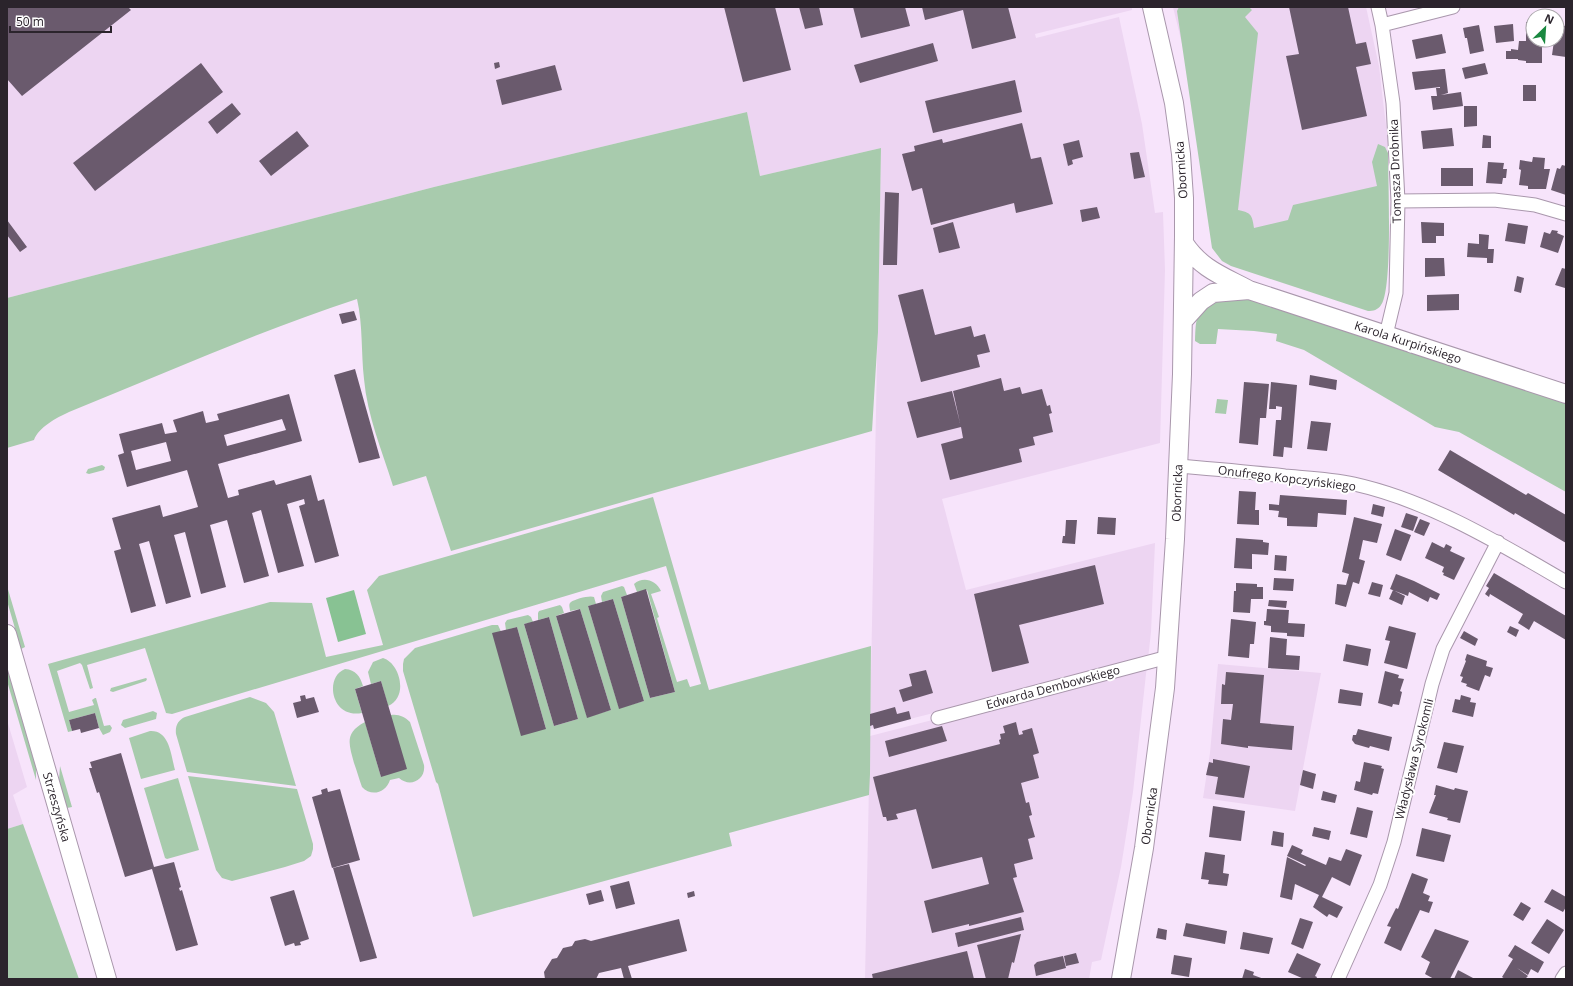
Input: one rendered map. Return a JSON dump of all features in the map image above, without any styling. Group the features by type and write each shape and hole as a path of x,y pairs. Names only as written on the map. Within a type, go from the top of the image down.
{"main road":[{"name":"Obornicka","path":"1121,979 1150,809 1168,656 1178,466 1183,321 1184,198 1179,133 1174,103 1152,7"},
{"name":"Karola Kurpińskiego","path":"1184,244 1196,258 1211,271 1220,274 1249,290 1566,394"},
{"path":"1184,286 1211,271"},
{"name":"Karola Kurpińskiego","path":"1184,286 1213,293 1249,290"},
{"path":"1183,321 1201,301 1213,293"},
{"name":"Strzeszyńska","path":"7,634 107,979"}],"street":[{"name":"Tomasza Drobnika","path":"1378,7 1393,103 1398,201 1396,293 1386,335"},
{"path":"1382,25 1453,7"},
{"path":"1398,201 1494,200 1534,205 1566,214"},
{"name":"Onufrego Kopczyńskiego","path":"1178,466 1326,480 1354,484 1383,492 1440,514 1498,542 1566,582"},
{"name":"Władysława Syrokomli","path":"1338,979 1380,885 1394,842 1432,684 1444,649 1498,542"},
{"name":"Edwarda Dembowskiego","path":"938,718 1168,656"},
{"path":"1562,979 1566,973"}],"shaded area":[{"path":"7,7 1132,7 1132,10 1035,34 1036,38 1119,17 1142,124 1155,213 1163,212 1165,270 1160,443 942,499 966,590 1155,543 1151,632 1148,659 870,729 881,148 760,176 747,112 434,187 7,298"},
{"path":"1173,7 1366,7 1379,66 1387,133 1388,201 1212,240 1197,105"},
{"path":"1179,7 1249,7 1252,10 1245,17 1258,33 1238,210 1246,212 1250,215 1254,228 1288,220 1293,205 1377,186 1372,162 1378,144 1385,147 1388,153 1389,208 1387,278 1385,295 1380,307 1377,309 1368,311 1231,266 1222,261 1212,248 1177,11"},
{"path":"747,112 760,176 881,148 878,332 872,431 451,551 426,476 393,486 368,406 364,379 360,319 357,299 320,311 248,339 69,412 44,427 36,435 34,440 7,448 7,298 434,187"},
{"path":"1244,297 1566,403 1566,492 1459,432 1435,427 1304,350 1276,341 1277,334 1218,329 1216,344 1200,344 1195,341 1197,318 1211,301"},
{"path":"1217,399 1228,400 1226,414 1215,413"},
{"path":"102,465 105,467 104,470 89,474 86,473 88,469"},
{"path":"653,497 709,690 871,646 869,795 729,833 732,846 473,917 438,784 436,782 403,671 404,659 415,648 492,625 498,625 546,729 517,627 506,630 505,623 507,620 528,615 531,617 533,622 524,624 554,726 578,719 549,617 538,620 539,611 560,605 564,613 556,616 587,717 611,710 580,609 570,611 569,605 571,602 582,598 594,597 596,604 588,606 619,708 644,701 613,599 602,602 601,596 603,592 622,586 624,587 627,595 621,597 650,698 675,692 647,590 637,592 634,584 641,580 649,580 656,584 661,591 651,594 677,682 687,679 690,687 701,684 666,566 172,714 166,713 145,648 87,665 93,688 90,689 80,663 57,671 69,712 94,705 92,700 96,698 104,726 110,725 112,728 110,732 103,735 99,728 95,713 69,720 72,731 68,732 48,664 270,602 312,603 326,657 383,645 367,590 379,576"},
{"path":"7,586 25,647 21,649 7,601"},
{"path":"354,590 366,634 338,642 326,598"},
{"path":"383,658 394,666 400,680 400,688 395,702 388,706 381,681 371,684 368,672 373,662"},
{"path":"1218,664 1321,673 1295,811 1203,798 1210,753"},
{"path":"1147,665 1133,792 1121,867 1101,960 1092,962 1089,979 865,979 870,736"},
{"path":"7,667 36,768 36,780 7,681"},
{"path":"345,669 355,672 362,682 363,686 355,689 362,713 352,713 343,710 337,704 333,688 334,680 338,673"},
{"path":"146,678 146,681 113,692 110,691 111,688"},
{"path":"250,697 266,703 274,712 296,786 187,772 176,734 176,728 179,722 185,717"},
{"path":"153,711 157,713 156,719 125,728 121,725 123,720"},
{"path":"391,715 402,716 410,722 424,765 424,770 420,778 416,781 408,782 399,778 390,780 382,791 374,793 362,787 351,750 351,735 358,726 365,722 381,777"},
{"path":"7,720 27,787 13,795 23,824 7,829"},
{"path":"150,731 157,732 166,739 171,751 175,770 141,779 129,738"},
{"path":"60,766 72,807 67,808 59,780"},
{"path":"188,776 297,789 313,844 311,856 304,861 232,881 222,878 216,870"},
{"path":"178,778 199,850 167,859 165,858 144,788"},
{"path":"23,824 79,979 7,979 7,829"}],"building":[{"path":"7,7 128,7 131,10 22,96 7,79"},
{"path":"724,7 775,7 791,70 743,82"},
{"path":"799,7 819,7 823,25 805,29"},
{"path":"853,7 905,7 910,26 861,38"},
{"path":"922,7 1008,7 1016,38 972,49 963,10 925,20"},
{"path":"1289,7 1348,7 1356,44 1366,42 1371,64 1356,67 1367,116 1302,130 1286,56 1299,54"},
{"path":"1513,24 1514,41 1496,43 1494,26"},
{"path":"1479,25 1484,51 1470,54 1467,38 1465,38 1463,28"},
{"path":"1566,26 1566,57 1552,55 1553,48 1565,48"},
{"path":"1442,34 1446,53 1416,59 1412,40"},
{"path":"1519,41 1525,41 1525,48 1542,48 1542,63 1526,63 1526,61 1518,59 1506,59 1506,51 1511,51 1511,49 1518,50"},
{"path":"933,43 938,61 860,83 854,65"},
{"path":"499,62 500,67 495,69 494,63"},
{"path":"201,63 223,92 95,191 73,163"},
{"path":"1485,63 1488,74 1465,79 1462,68"},
{"path":"555,65 562,90 502,105 496,80"},
{"path":"1445,69 1448,93 1441,95 1461,92 1463,106 1433,110 1431,96 1437,96 1436,88 1440,87 1415,90 1412,72"},
{"path":"1015,80 1022,112 933,133 925,101"},
{"path":"1523,85 1536,85 1536,101 1523,101"},
{"path":"232,103 241,114 217,134 208,122"},
{"path":"1464,106 1477,106 1477,126 1464,127"},
{"path":"1022,123 1031,159 1041,157 1053,204 1016,213 1014,203 931,225 922,188 912,191 902,154 915,151 914,146 942,139 943,143"},
{"path":"1452,128 1454,146 1423,149 1421,131"},
{"path":"297,131 309,146 271,176 259,161"},
{"path":"1483,135 1491,136 1491,148 1482,148"},
{"path":"1079,140 1083,157 1072,160 1073,164 1068,166 1063,144"},
{"path":"1139,152 1145,177 1134,179 1130,153"},
{"path":"1533,157 1545,158 1544,169 1550,169 1546,189 1528,189 1528,186 1519,185 1521,170 1519,169 1520,160 1532,162"},
{"path":"1488,162 1504,163 1503,169 1507,169 1506,178 1503,178 1502,184 1486,183"},
{"path":"1562,165 1566,166 1566,195 1551,190 1557,168 1560,169"},
{"path":"1441,168 1473,168 1473,186 1441,186"},
{"path":"885,192 899,193 897,265 883,265"},
{"path":"1097,207 1100,218 1082,222 1080,210"},
{"path":"7,220 27,247 20,252 7,235"},
{"path":"953,222 960,248 939,253 933,228"},
{"path":"1421,222 1444,223 1444,236 1436,236 1436,243 1422,243"},
{"path":"1508,223 1528,226 1525,244 1505,241"},
{"path":"1552,230 1558,231 1557,233 1564,236 1558,253 1540,247 1544,232 1550,234"},
{"path":"1479,234 1489,235 1488,249 1494,249 1493,263 1487,263 1487,258 1467,257 1468,243 1479,244"},
{"path":"1425,258 1444,258 1445,276 1425,277"},
{"path":"1562,268 1566,269 1565,288 1555,285"},
{"path":"1517,276 1524,278 1521,293 1514,291"},
{"path":"923,289 935,335 971,326 974,337 985,334 990,352 977,355 980,367 921,382 898,295"},
{"path":"1459,294 1459,310 1427,311 1427,295"},
{"path":"354,311 357,320 342,324 339,314"},
{"path":"355,369 380,458 359,463 334,375"},
{"path":"1310,375 1337,380 1336,390 1309,385"},
{"path":"1001,378 1004,391 1020,387 1022,394 1042,389 1047,406 1050,405 1052,413 1049,414 1053,432 1033,437 1035,445 1019,449 1022,462 950,480 941,444 963,438 961,427 917,438 907,402 952,391 960,423 953,391"},
{"path":"1244,382 1269,384 1266,418 1260,418 1258,445 1239,443"},
{"path":"1271,382 1297,385 1292,448 1284,447 1283,457 1273,456 1276,420 1281,420 1282,407 1276,406 1276,409 1269,409"},
{"path":"289,394 302,441 218,464 228,498 239,495 238,490 274,480 276,485 311,475 318,501 324,499 339,556 315,563 299,506 305,504 304,499 287,504 304,566 278,573 261,510 252,513 269,576 244,583 227,520 210,525 226,587 201,594 185,532 174,535 191,597 166,604 149,541 139,544 156,606 131,613 114,551 121,549 112,518 160,505 163,517 198,507 187,470 127,487 118,455 124,453 119,434 162,423 165,434 177,432 173,420 203,411 206,423 219,420 217,414","holes":["282,419 286,430 227,446 224,435","166,442 171,461 136,470 131,451"]},
{"path":"1311,421 1331,423 1327,451 1307,449"},
{"path":"1450,450 1526,495 1528,493 1566,515 1566,543 1515,513 1514,515 1438,470"},
{"path":"1239,491 1256,492 1255,510 1259,510 1259,525 1237,524"},
{"path":"1280,495 1347,500 1346,515 1318,513 1317,527 1287,526 1287,518 1278,517 1279,511 1269,510 1269,504 1279,505"},
{"path":"1373,504 1385,507 1383,517 1371,514"},
{"path":"1406,513 1418,517 1413,531 1401,527"},
{"path":"1098,517 1116,518 1115,535 1097,534"},
{"path":"1354,517 1382,524 1377,543 1363,540 1359,559 1365,561 1359,584 1353,582 1346,607 1335,604 1337,584 1346,585 1349,574 1342,572"},
{"path":"1420,519 1430,523 1424,536 1414,532"},
{"path":"1066,520 1077,520 1075,544 1062,543 1063,536 1065,536"},
{"path":"1395,529 1411,535 1401,561 1386,555"},
{"path":"1236,538 1263,540 1263,542 1269,543 1268,555 1252,554 1252,569 1234,568"},
{"path":"1432,542 1444,548 1446,544 1452,547 1450,551 1465,558 1454,580 1443,575 1444,573 1442,572 1444,567 1425,558"},
{"path":"1275,555 1287,556 1286,571 1274,570"},
{"path":"1095,565 1104,604 1019,625 1029,663 992,672 974,594"},
{"path":"1494,573 1566,616 1566,640 1534,621 1529,630 1518,623 1523,614 1490,594 1489,597 1485,594 1489,588 1486,586"},
{"path":"1396,574 1440,594 1437,600 1430,597 1428,602 1409,592 1408,596 1390,589"},
{"path":"1274,578 1294,579 1293,591 1273,590"},
{"path":"1372,582 1383,585 1380,597 1368,594"},
{"path":"1236,583 1257,584 1257,587 1263,587 1263,599 1251,599 1250,613 1233,612"},
{"path":"646,589 675,692 650,698 621,597"},
{"path":"1393,590 1405,596 1402,605 1389,599"},
{"path":"613,599 644,701 619,709 588,606"},
{"path":"1269,600 1287,601 1286,608 1268,606"},
{"path":"580,609 611,710 587,718 556,616"},
{"path":"1267,609 1289,610 1288,623 1305,624 1304,637 1287,636 1287,633 1271,632 1271,626 1264,625 1264,621 1266,621"},
{"path":"549,617 578,719 554,726 524,624"},
{"path":"1231,619 1256,622 1254,644 1250,644 1249,658 1228,656"},
{"path":"1389,626 1416,633 1407,669 1384,663 1390,641 1385,640"},
{"path":"1510,626 1519,630 1516,637 1507,632"},
{"path":"517,627 546,729 521,736 492,633"},
{"path":"1464,631 1478,639 1475,646 1460,638"},
{"path":"1270,637 1287,639 1286,655 1300,656 1299,670 1268,668"},
{"path":"1346,644 1371,649 1368,666 1343,661"},
{"path":"1467,654 1487,661 1486,666 1493,668 1490,677 1485,675 1479,691 1466,686 1467,684 1461,682 1463,677 1460,676"},
{"path":"926,670 933,693 903,702 899,690 912,686 909,674"},
{"path":"1385,671 1399,675 1398,678 1404,679 1400,691 1402,692 1399,705 1393,704 1392,707 1378,703"},
{"path":"1226,672 1264,675 1260,723 1294,726 1292,750 1248,746 1248,748 1221,744 1223,719 1231,720 1233,704 1221,704 1222,684 1225,685"},
{"path":"381,681 407,769 381,777 355,689"},
{"path":"1340,689 1363,693 1361,706 1338,703"},
{"path":"305,695 306,699 314,697 319,712 297,718 293,703 301,701 300,696"},
{"path":"1461,695 1471,698 1470,702 1476,703 1473,717 1452,712 1455,699 1460,700"},
{"path":"895,707 897,714 909,711 911,719 874,729 873,725 870,726 870,714"},
{"path":"95,713 99,728 81,733 80,729 72,731 69,720"},
{"path":"1016,722 1019,735 1023,734 1022,731 1032,728 1039,753 1033,755 1039,778 1021,783 1026,803 1029,802 1032,815 1029,816 1035,837 1028,839 1033,859 1014,864 1017,877 1013,878 1024,912 969,926 969,924 932,933 924,901 989,884 982,857 932,869 916,809 896,814 898,819 887,821 886,817 883,817 873,777 1000,744 1000,734 1005,733 1003,726"},
{"path":"942,726 947,741 889,757 885,741"},
{"path":"1358,729 1392,737 1389,751 1355,744 1352,740 1353,735 1356,735"},
{"path":"1444,742 1464,746 1457,773 1437,768"},
{"path":"121,753 154,867 174,862 181,887 179,888 180,891 182,890 198,945 176,951 152,869 125,877 99,792 97,793 89,768 92,768 90,762"},
{"path":"1213,759 1250,766 1244,798 1215,794 1218,777 1206,775 1209,762 1213,763"},
{"path":"1364,762 1382,766 1381,768 1384,769 1378,794 1373,793 1372,795 1354,790 1356,781 1360,782"},
{"path":"1303,770 1316,774 1313,789 1300,785"},
{"path":"1436,785 1454,790 1455,788 1468,791 1460,823 1429,813 1436,795 1434,795"},
{"path":"327,788 328,792 340,789 360,860 332,868 312,797 322,794 321,790"},
{"path":"1323,791 1337,795 1335,803 1321,800"},
{"path":"1213,806 1245,811 1241,841 1209,837"},
{"path":"1357,807 1373,811 1367,838 1350,834"},
{"path":"1314,827 1331,831 1329,840 1312,836"},
{"path":"1422,828 1451,835 1444,862 1416,856"},
{"path":"1273,831 1284,833 1283,847 1271,845"},
{"path":"1292,845 1303,850 1301,854 1326,865 1329,857 1341,861 1346,849 1362,855 1350,886 1332,877 1322,897 1343,907 1337,918 1329,914 1327,917 1313,907 1319,895 1295,884 1292,900 1280,897 1287,857 1305,866 1306,865 1287,856"},
{"path":"1205,852 1225,855 1223,873 1229,874 1227,886 1208,884 1209,880 1201,879"},
{"path":"349,864 377,958 360,962 333,868"},
{"path":"1412,873 1428,879 1423,893 1430,896 1428,901 1433,902 1429,913 1420,910 1401,951 1384,943 1391,927 1387,926 1396,908 1398,909"},
{"path":"629,881 635,904 616,909 610,886"},
{"path":"1552,889 1566,897 1566,907 1563,912 1544,902"},
{"path":"294,890 309,939 300,942 301,945 295,946 294,943 285,946 270,897"},
{"path":"601,890 604,901 589,905 586,894"},
{"path":"694,891 695,896 688,898 687,893"},
{"path":"1521,902 1531,908 1523,921 1513,915"},
{"path":"1021,917 1024,930 958,947 955,933"},
{"path":"1300,918 1313,922 1303,949 1291,944"},
{"path":"679,919 687,951 628,966 632,979 624,979 621,968 599,973 596,979 545,979 544,972 552,959 557,958 563,948 572,946 575,941 585,939 591,941"},
{"path":"1547,919 1564,930 1549,954 1531,943"},
{"path":"1186,923 1227,931 1225,944 1183,936"},
{"path":"1158,928 1167,930 1166,940 1156,938"},
{"path":"1435,929 1469,941 1450,979 1434,979 1425,974 1430,962 1421,957"},
{"path":"1243,932 1273,938 1269,954 1240,949"},
{"path":"1021,934 1014,963 1012,962 1008,979 986,979 977,945"},
{"path":"1515,945 1544,962 1538,973 1531,969 1528,975 1517,968 1528,976 1525,979 1505,979 1502,977 1513,959 1508,956"},
{"path":"967,951 974,979 873,979 872,974"},
{"path":"1076,953 1079,963 1066,966 1064,956"},
{"path":"1297,953 1321,964 1315,976 1317,977 1316,979 1304,979 1288,972"},
{"path":"1174,955 1192,958 1189,977 1171,974"},
{"path":"1063,956 1066,968 1036,976 1034,965 1037,962"},
{"path":"1245,969 1254,972 1253,975 1264,979 1242,979"},
{"path":"1458,970 1473,978 1454,979"}]}
